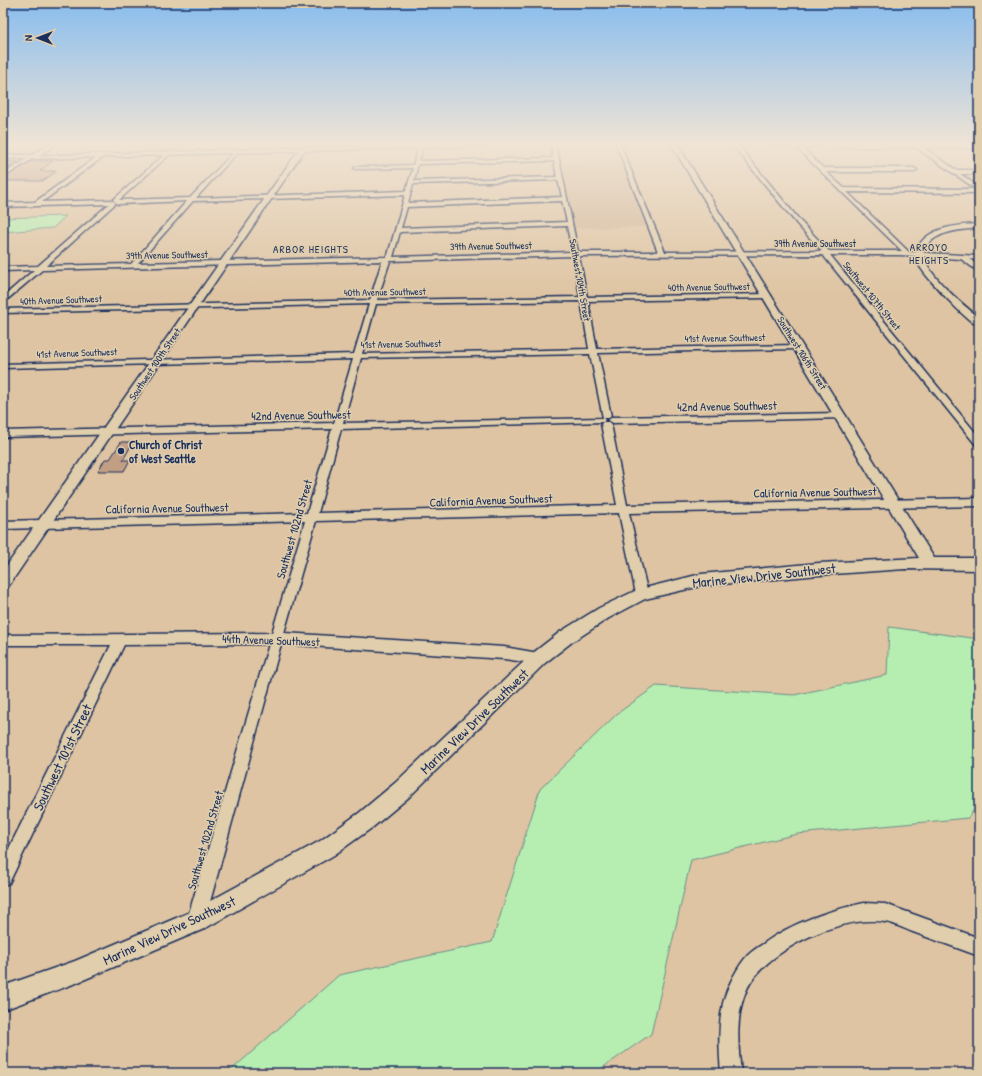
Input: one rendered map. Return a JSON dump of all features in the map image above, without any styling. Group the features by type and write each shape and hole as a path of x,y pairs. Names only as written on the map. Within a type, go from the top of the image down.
{"street":[{"path":"36,204 49,194"},
{"path":"3,301 123,194"},
{"path":"132,266 196,194"},
{"name":"Southwest 100th Street","path":"3,583 156,362 222,263 271,194"},
{"path":"3,205 269,197 313,194"},
{"name":"Southwest 102nd Street","path":"196,921 373,302 386,262 391,255 408,194"},
{"name":"Southwest 104th Street","path":"563,194 623,509 642,594"},
{"path":"638,194 662,253"},
{"name":"Southwest 106th Street","path":"704,194 895,503 930,563"},
{"name":"Southwest 107th Street","path":"775,194 799,223 812,235 826,253 827,257 979,443"},
{"path":"846,194 907,253"},
{"path":"405,205 564,199"},
{"path":"398,230 570,224"},
{"path":"979,226 953,229 937,234 922,246 919,255 921,262 928,273 979,323"},
{"name":"39th Avenue Southwest","path":"3,269 388,258 662,253 907,253 979,258"},
{"path":"964,258 979,270"},
{"name":"40th Avenue Southwest","path":"3,312 373,302 766,296"},
{"name":"41st Avenue Southwest","path":"3,366 358,356 799,347"},
{"name":"42nd Avenue Southwest","path":"3,434 841,416"},
{"name":"California Avenue Southwest","path":"3,525 623,509 979,502"},
{"name":"Marine View Drive Southwest","path":"3,998 76,972 196,921 327,848 366,820 402,790 539,658 566,637 642,594 671,586 727,577 860,565 930,563 979,564"},
{"name":"Southwest 101st Street","path":"3,877 121,638"},
{"name":"44th Avenue Southwest","path":"3,640 276,638 504,653 539,658"},
{"path":"731,1073 729,1026 733,1002 740,983 755,961 779,943 814,925 864,912 885,913 979,947"}],"shaded area":[{"path":"567,194 634,194 646,227 574,228"}],"green space":[{"path":"66,216 53,228 3,232 3,218"},
{"path":"889,627 979,639 979,802 968,818 797,834 691,860 651,1034 595,1073 228,1073 339,975 492,942 540,789 618,713 656,686 794,695 887,675"}],"building":[{"name":"Church of Christ of West Seattle","path":"121,442 133,442 123,460 130,460 124,471 98,471 105,459 110,459"}],"place":[{"name":"Church of Christ of West Seattle","path":"121,451"}],"district":[{"name":"ARBOR HEIGHTS","path":"311,249"},
{"name":"ARROYO HEIGHTS","path":"929,253"}]}
